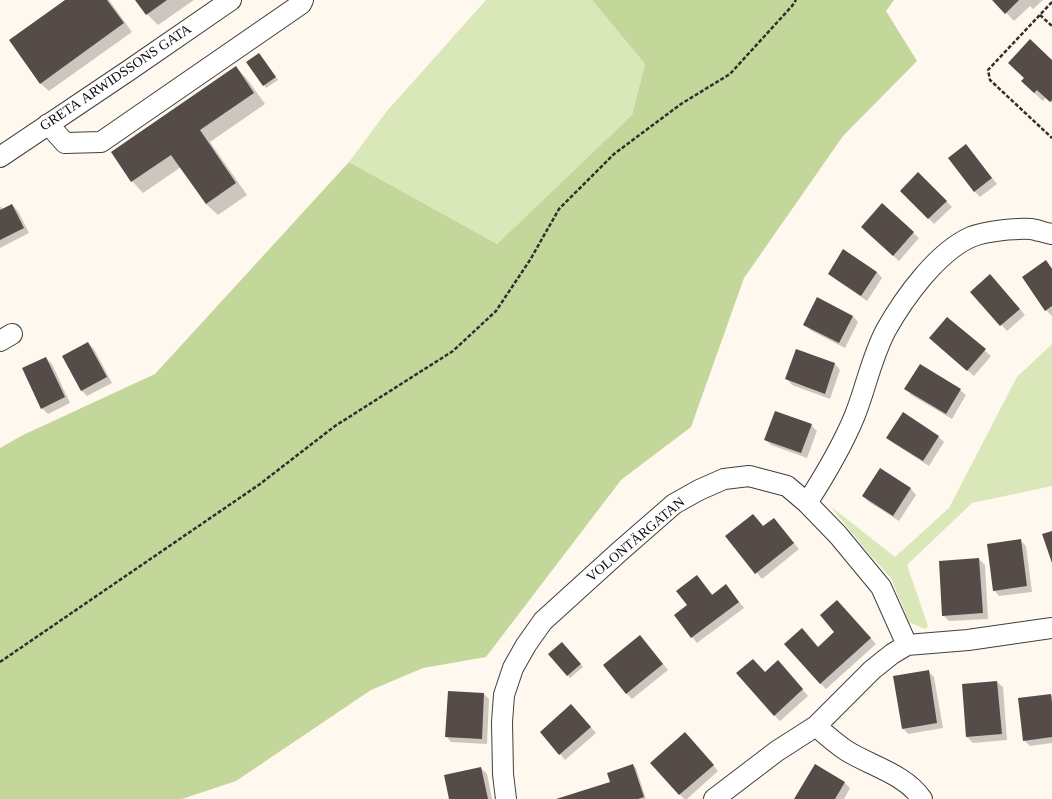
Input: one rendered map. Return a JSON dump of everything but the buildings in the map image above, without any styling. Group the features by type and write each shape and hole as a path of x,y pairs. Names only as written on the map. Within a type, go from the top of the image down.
{"street":[{"name":"GRETA ARWIDSSONS GATA","path":"0,157 231,0"},
{"path":"48,124 65,143 101,142 301,4 303,0"},
{"path":"806,503 834,461 855,415 886,330 907,297 930,269 945,253 972,237 999,231 1032,229 1052,234"},
{"name":"VOLONTÄRGATAN","path":"506,799 503,774 502,722 504,695 513,668 526,645 543,621 674,504 699,490 724,479 749,476 787,486 806,503 838,535 881,587 907,645"},
{"path":"714,799 777,751 816,726 872,670 892,654 907,645 968,640 1052,628"},
{"path":"816,726 830,739 848,752 895,776 916,791 922,799"}],"path":[{"path":"0,662 260,484 335,426 453,351 496,311 530,260 560,210 614,154 681,104 730,74 796,0"},
{"path":"1052,2 988,70 990,80 1052,138"},
{"path":"1040,15 1052,26"}],"green space":[{"path":"486,0 592,0 645,64 632,115 497,244 349,162 387,111"},
{"path":"592,0 894,0 886,11 917,61 843,136 744,278 691,427 621,480 486,657 423,668 371,690 236,781 182,799 0,799 0,448 23,435 155,374 349,162 497,244 632,115 645,64"},
{"path":"1052,344 1052,486 972,503 907,565 928,626 925,629 909,622 891,578 830,506 895,557 949,508 1017,377"}]}
